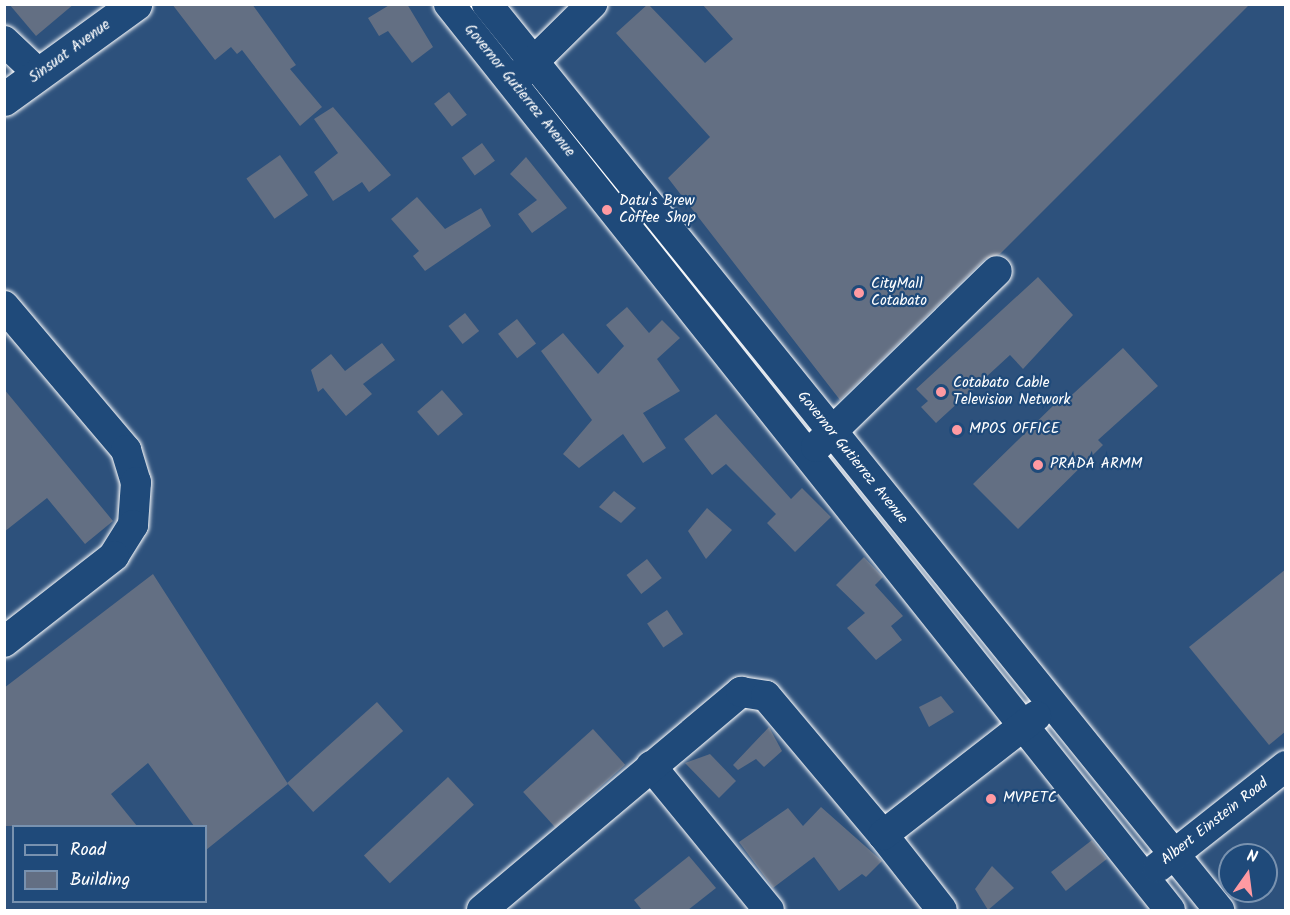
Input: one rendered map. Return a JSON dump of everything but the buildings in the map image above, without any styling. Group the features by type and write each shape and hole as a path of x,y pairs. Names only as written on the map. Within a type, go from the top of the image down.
{"main road":[{"name":"Sinsuat Avenue","path":"4,99 135,4"}],"street":[{"name":"Governor Gutierrez Avenue","path":"450,4 523,72 831,433 1219,910"},
{"name":"Governor Gutierrez Avenue","path":"487,4 523,72 807,455 1021,727 1170,910"},
{"path":"523,72 592,4"},
{"path":"4,41 39,74"},
{"path":"807,455 997,271"},
{"path":"4,306 126,450 136,482 133,525 114,556 4,642"},
{"path":"482,910 730,696 759,693 795,726 942,910"},
{"path":"883,835 1051,706"},
{"path":"651,766 769,910"},
{"name":"Albert Einstein Road","path":"1143,878 1286,766"}],"place":[{"name":"Datu's Brew Coffee Shop","path":"607,210"},
{"name":"CityMall Cotabato","path":"859,293"},
{"name":"Cotabato Cable Television Network","path":"941,392"},
{"name":"MPOS OFFICE","path":"957,430"},
{"name":"PRADA ARMM","path":"1038,465"},
{"name":"MVPETC","path":"991,799"}]}
